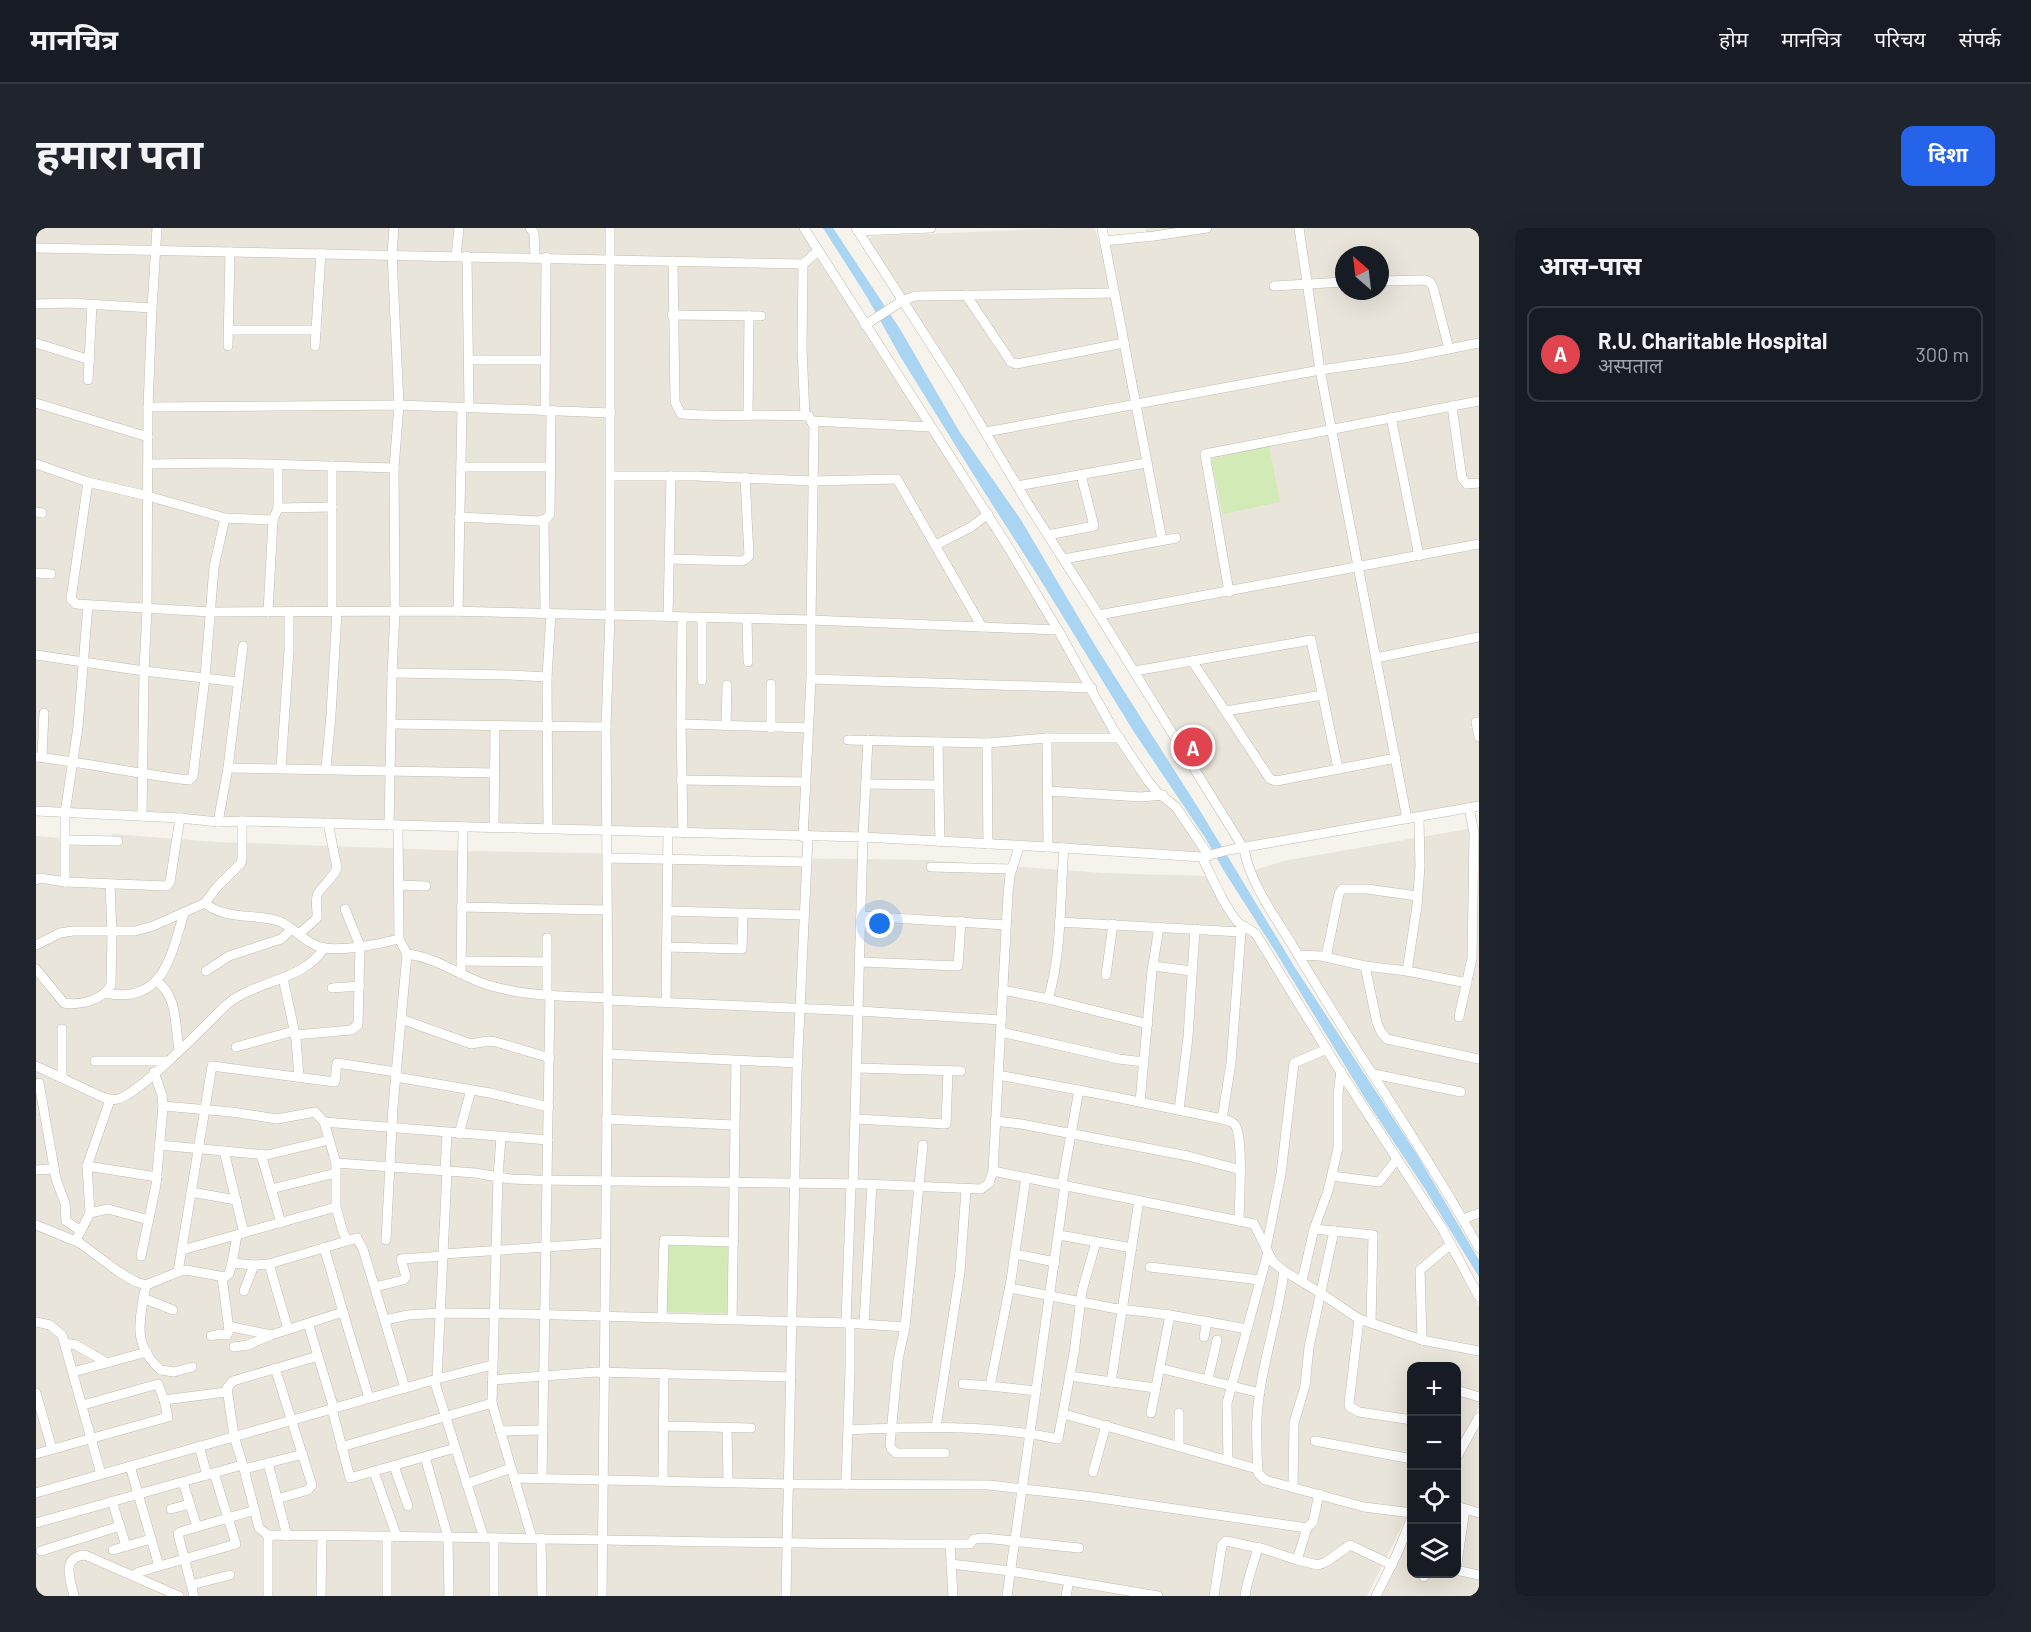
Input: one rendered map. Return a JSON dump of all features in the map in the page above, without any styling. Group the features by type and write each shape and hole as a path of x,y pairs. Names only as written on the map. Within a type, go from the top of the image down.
{"street":[{"path":"142,816 147,609 148,407 157,228"},
{"path":"386,1240 392,1127 407,954 399,939 399,885 391,771 395,611 394,468 399,405 392,254 394,228"},
{"path":"456,256 459,228"},
{"path":"530,228 534,233 535,257"},
{"path":"602,1596 608,999 606,727 610,615 610,228"},
{"path":"804,228 988,514 1120,738 1156,792 1176,807 1208,856 1231,911 1242,929 1231,1063 1222,1119"},
{"path":"857,230 931,228"},
{"path":"1102,228 1162,540"},
{"path":"1104,241 1207,228"},
{"path":"1299,228 1320,370 1407,819"},
{"path":"857,230 986,432 1017,486 1100,615 1244,849 1251,875 1298,955 1447,1191 1479,1248"},
{"path":"36,248 803,264 818,251"},
{"path":"228,346 230,252"},
{"path":"315,346 321,253"},
{"path":"458,611 461,467 469,360 467,256"},
{"path":"460,518 544,520 550,514 545,360 546,257"},
{"path":"673,261 675,402 681,414 748,415 932,427"},
{"path":"786,1596 798,1063 807,862 806,782 811,680 814,427 808,419 802,349 803,264"},
{"path":"1389,281 1425,280 1430,282 1449,349"},
{"path":"1274,286 1335,282"},
{"path":"865,325 902,301 915,296 1115,293"},
{"path":"966,295 1011,362 1016,363 1124,343"},
{"path":"36,304 70,303 152,308"},
{"path":"88,380 92,305"},
{"path":"672,315 760,316"},
{"path":"748,316 748,415"},
{"path":"229,330 316,330"},
{"path":"36,343 90,360"},
{"path":"986,432 1479,343"},
{"path":"469,360 545,360"},
{"path":"1229,591 1205,454 1479,401"},
{"path":"36,403 148,437"},
{"path":"148,407 399,405 611,413"},
{"path":"1452,406 1462,478 1467,484 1479,483"},
{"path":"1391,417 1419,556"},
{"path":"149,464 226,463 394,468"},
{"path":"1017,486 1146,463"},
{"path":"36,464 88,482 225,518 273,520"},
{"path":"268,612 273,520 278,508 278,465"},
{"path":"326,768 331,715 335,612 332,466"},
{"path":"461,467 550,467"},
{"path":"1048,535 1094,526 1081,475"},
{"path":"611,476 745,477 812,481 897,479 982,627"},
{"path":"668,617 670,476"},
{"path":"669,559 742,561 746,559 749,555 745,477"},
{"path":"88,482 71,599 76,604 211,612 458,611 811,620 1058,630"},
{"path":"278,508 332,507"},
{"path":"936,545 971,527 988,514"},
{"path":"44,713 39,757 143,775 189,780 193,776 205,677 214,567 225,518"},
{"path":"544,520 548,613 548,828"},
{"path":"1064,559 1176,538"},
{"path":"1100,615 1479,544"},
{"path":"36,573 51,574"},
{"path":"65,882 65,813 78,727 88,605"},
{"path":"281,768 289,650 289,611"},
{"path":"682,617 683,833"},
{"path":"702,618 702,680"},
{"path":"747,619 748,662"},
{"path":"1376,658 1479,638"},
{"path":"1135,671 1311,640 1338,768"},
{"path":"218,822 228,768 243,646"},
{"path":"36,655 238,682"},
{"path":"1192,661 1270,779 1275,781 1396,758"},
{"path":"392,674 547,677"},
{"path":"811,680 1092,688"},
{"path":"771,684 771,728"},
{"path":"726,726 727,685"},
{"path":"1226,711 1323,695"},
{"path":"1479,722 1476,722 1479,737"},
{"path":"392,724 606,727"},
{"path":"681,724 809,728"},
{"path":"494,827 495,726"},
{"path":"849,740 987,743 1047,738 1120,738"},
{"path":"1047,738 1048,847"},
{"path":"846,1484 852,1184 868,740"},
{"path":"938,742 940,842"},
{"path":"987,743 988,844"},
{"path":"228,768 326,768 495,773"},
{"path":"681,780 806,782"},
{"path":"866,784 939,785"},
{"path":"1048,791 1141,797 1163,795"},
{"path":"36,812 180,818 218,822 863,837 1208,856 1229,850 1474,807 1472,958 1459,1017"},
{"path":"1407,971 1418,896 1419,817"},
{"path":"36,880 40,878 65,882 167,886 170,882 180,818"},
{"path":"36,945 60,933 73,931 135,931 153,926 205,903 241,863 242,821"},
{"path":"206,971 229,956 281,939 316,918 318,893 337,868 328,823"},
{"path":"461,974 463,827"},
{"path":"666,1002 668,832"},
{"path":"65,840 118,841"},
{"path":"271,1189 336,1168 390,1167 548,1180 852,1184 966,1190 978,1190 987,1186 993,1171 1008,888 1019,846"},
{"path":"1048,999 1056,958 1064,848"},
{"path":"608,858 807,862"},
{"path":"931,867 1012,868"},
{"path":"106,993 111,986 110,884"},
{"path":"399,885 426,886"},
{"path":"1326,957 1342,889 1367,889 1418,896"},
{"path":"205,903 210,908 220,911 281,922 317,947 360,946 399,939"},
{"path":"461,907 607,909"},
{"path":"236,1047 295,1033 354,1029 358,1025 360,946 345,909"},
{"path":"668,911 804,915"},
{"path":"36,969 64,1003 84,1003 106,993 132,995 156,981 169,963 184,913"},
{"path":"667,947 741,949 742,913"},
{"path":"861,916 1006,925"},
{"path":"860,962 958,966 961,921"},
{"path":"1059,922 1195,929 1251,929 1451,1244 1479,1297"},
{"path":"1106,975 1113,924"},
{"path":"1140,1102 1159,927"},
{"path":"1179,1110 1188,1037 1195,929"},
{"path":"542,1479 550,1058 546,938"},
{"path":"81,1231 66,1221 65,1203 57,1186 37,1085 41,1068 110,1100 126,1095 235,998 296,972 318,958 324,948"},
{"path":"407,954 434,961 491,986 527,994 1001,1020"},
{"path":"1298,955 1326,957 1467,983"},
{"path":"461,961 547,962"},
{"path":"1153,966 1192,971"},
{"path":"1365,966 1377,1023 1387,1039 1479,1059"},
{"path":"283,978 295,1033 299,1077"},
{"path":"156,981 166,990 171,999 178,1050"},
{"path":"332,988 360,986"},
{"path":"1003,990 1148,1024"},
{"path":"401,1019 471,1044 496,1042 550,1058"},
{"path":"62,1029 62,1077"},
{"path":"1001,1032 1119,1059 1144,1062"},
{"path":"1228,1460 1227,1403 1267,1250 1281,1174 1294,1063 1327,1049"},
{"path":"607,1054 798,1063"},
{"path":"94,1061 166,1061"},
{"path":"732,1319 736,1061"},
{"path":"178,1272 212,1066 335,1082 337,1064 549,1107"},
{"path":"857,1068 961,1071"},
{"path":"855,1119 946,1124 948,1071"},
{"path":"1302,1281 1314,1229 1328,1191 1338,1148 1338,1094 1341,1071"},
{"path":"141,1256 157,1177 163,1106 162,1095 154,1072"},
{"path":"1374,1074 1461,1092"},
{"path":"998,1075 1140,1102 1232,1123 1236,1127 1241,1170 1239,1221"},
{"path":"459,1134 471,1090"},
{"path":"1007,1596 1078,1090"},
{"path":"74,1240 90,1213 87,1166 110,1100"},
{"path":"163,1106 232,1112 277,1119 315,1112 324,1122 329,1140 336,1168 336,1207 347,1240"},
{"path":"606,1119 734,1125"},
{"path":"995,1121 1188,1156 1241,1170"},
{"path":"324,1122 548,1140"},
{"path":"447,1133 441,1313 436,1379 454,1448 466,1484 489,1538 494,1596"},
{"path":"501,1137 492,1403 514,1478 537,1538 542,1596"},
{"path":"159,1145 198,1150 276,1154 329,1140"},
{"path":"923,1145 905,1327 898,1360 890,1444 893,1451 945,1453"},
{"path":"36,1225 74,1240 119,1272 146,1285 178,1272 198,1272 222,1277 229,1274 241,1234 236,1200 224,1151"},
{"path":"261,1154 281,1223"},
{"path":"1332,1176 1379,1182 1397,1159"},
{"path":"87,1166 157,1177"},
{"path":"36,1170 54,1169"},
{"path":"993,1171 1064,1184 1256,1226 1273,1262 1359,1318 1422,1340 1479,1351"},
{"path":"990,1386 1010,1288 1026,1177"},
{"path":"864,1324 872,1185"},
{"path":"936,1427 960,1272 966,1190"},
{"path":"191,1192 236,1200"},
{"path":"1111,1382 1139,1200"},
{"path":"182,1250 336,1207"},
{"path":"90,1213 108,1209 149,1220"},
{"path":"1463,1220 1479,1213"},
{"path":"1314,1229 1373,1235 1371,1323"},
{"path":"1293,1487 1294,1423 1305,1386 1309,1347 1334,1232"},
{"path":"1059,1235 1132,1248"},
{"path":"232,1263 269,1264 357,1238 375,1287 405,1388"},
{"path":"663,1318 664,1240 734,1242"},
{"path":"848,1430 936,1427 1030,1433 1058,1439 1064,1414 1081,1301 1096,1242"},
{"path":"375,1287 403,1280 406,1277 401,1259 605,1243"},
{"path":"1422,1340 1420,1270 1451,1244"},
{"path":"324,1247 369,1398"},
{"path":"1015,1254 1055,1262"},
{"path":"269,1264 288,1329"},
{"path":"244,1291 254,1265"},
{"path":"1150,1267 1260,1280"},
{"path":"1284,1271 1281,1297 1257,1416 1257,1469 1260,1477 1364,1507 1407,1514"},
{"path":"211,1336 227,1335 222,1277"},
{"path":"146,1285 139,1328 140,1341 158,1367 167,1372 192,1367"},
{"path":"1010,1288 1247,1329"},
{"path":"144,1298 173,1310"},
{"path":"234,1347 248,1345 288,1329 342,1312"},
{"path":"384,1320 408,1315 441,1313 732,1319 905,1327"},
{"path":"1151,1413 1170,1315"},
{"path":"1359,1318 1350,1407 1359,1412 1407,1419"},
{"path":"1204,1337 1207,1321"},
{"path":"36,1322 50,1325 59,1331 65,1343 101,1474"},
{"path":"308,1323 350,1478 454,1448"},
{"path":"228,1326 271,1335"},
{"path":"1208,1379 1217,1340"},
{"path":"65,1343 76,1345 107,1363"},
{"path":"73,1372 147,1353"},
{"path":"318,1356 233,1381 227,1388 234,1436 259,1528 268,1536 950,1544 970,1544 974,1539 984,1538 1078,1548"},
{"path":"36,1493 492,1365"},
{"path":"36,1454 168,1417 155,1376 158,1367"},
{"path":"275,1368 311,1482 311,1487 277,1499"},
{"path":"1159,1368 1260,1393"},
{"path":"492,1380 604,1372 791,1377"},
{"path":"663,1480 664,1373"},
{"path":"1069,1376 1155,1388"},
{"path":"83,1405 158,1384"},
{"path":"963,1384 1036,1391"},
{"path":"164,1400 226,1392"},
{"path":"1461,1392 1479,1397"},
{"path":"36,1393 52,1449"},
{"path":"341,1447 492,1403"},
{"path":"1179,1413 1179,1446"},
{"path":"1064,1414 1257,1469"},
{"path":"1461,1449 1479,1417"},
{"path":"1093,1472 1106,1425"},
{"path":"663,1426 751,1428"},
{"path":"727,1427 728,1482"},
{"path":"500,1431 543,1430"},
{"path":"1315,1441 1407,1458"},
{"path":"134,1575 236,1544 199,1446"},
{"path":"36,1523 211,1474 303,1454"},
{"path":"425,1457 448,1537 449,1596"},
{"path":"268,1463 287,1536"},
{"path":"130,1466 159,1566"},
{"path":"394,1466 408,1506"},
{"path":"466,1484 511,1468"},
{"path":"374,1472 397,1537"},
{"path":"514,1478 788,1484 989,1485 1307,1528"},
{"path":"183,1482 198,1527"},
{"path":"1297,1560 1307,1528 1313,1521 1319,1494"},
{"path":"112,1501 126,1546"},
{"path":"171,1509 190,1504"},
{"path":"1461,1507 1479,1513"},
{"path":"194,1596 178,1534 255,1510"},
{"path":"1376,1596 1408,1524"},
{"path":"41,1551 120,1526"},
{"path":"268,1536 268,1596"},
{"path":"321,1536 321,1596"},
{"path":"387,1536 387,1596"},
{"path":"113,1550 152,1539"},
{"path":"1214,1596 1224,1542 1231,1541 1258,1547 1315,1565 1322,1564 1350,1545 1392,1564"},
{"path":"950,1544 953,1596"},
{"path":"1245,1596 1258,1547"},
{"path":"74,1596 68,1567 70,1561 81,1555 92,1557 179,1596"},
{"path":"951,1564 1069,1581 1107,1592 1158,1596"},
{"path":"1461,1571 1479,1575"},
{"path":"191,1585 230,1575"},
{"path":"1066,1596 1069,1581"}],"shaded area":[{"path":"36,228 800,228 821,264 948,454 1000,538 1112,731 1172,806 1202,853 237,818 36,807"},
{"path":"1095,228 1100,245 1146,242 1146,228 1479,228 1479,802 1392,819 1243,843 868,239 874,236"},
{"path":"1479,827 1479,1241 1453,1194 1358,1046 1252,871 1283,861"},
{"path":"112,834 218,842 467,851 926,860 1104,873 1205,876 1237,924 1250,932 1445,1238 1479,1307 1479,1407 1461,1441 1461,1362 1407,1362 1407,1516 1367,1596 36,1596 36,836 111,842"},
{"path":"1479,1423 1479,1596 1381,1596 1407,1534 1407,1578 1461,1578 1461,1456"}],"green space":[{"path":"1269,446 1280,502 1223,514 1211,459"},
{"path":"668,1244 729,1246 728,1313 667,1312"}],"water":[{"path":"823,228 833,228 900,329 959,431 1021,520 1096,647 1199,809 1294,966 1418,1156 1479,1260 1479,1277 1425,1189 1366,1100 1206,839 1134,732"}],"place":[{"name":"R.U. Charitable Hospital","path":"1193,747"}]}
